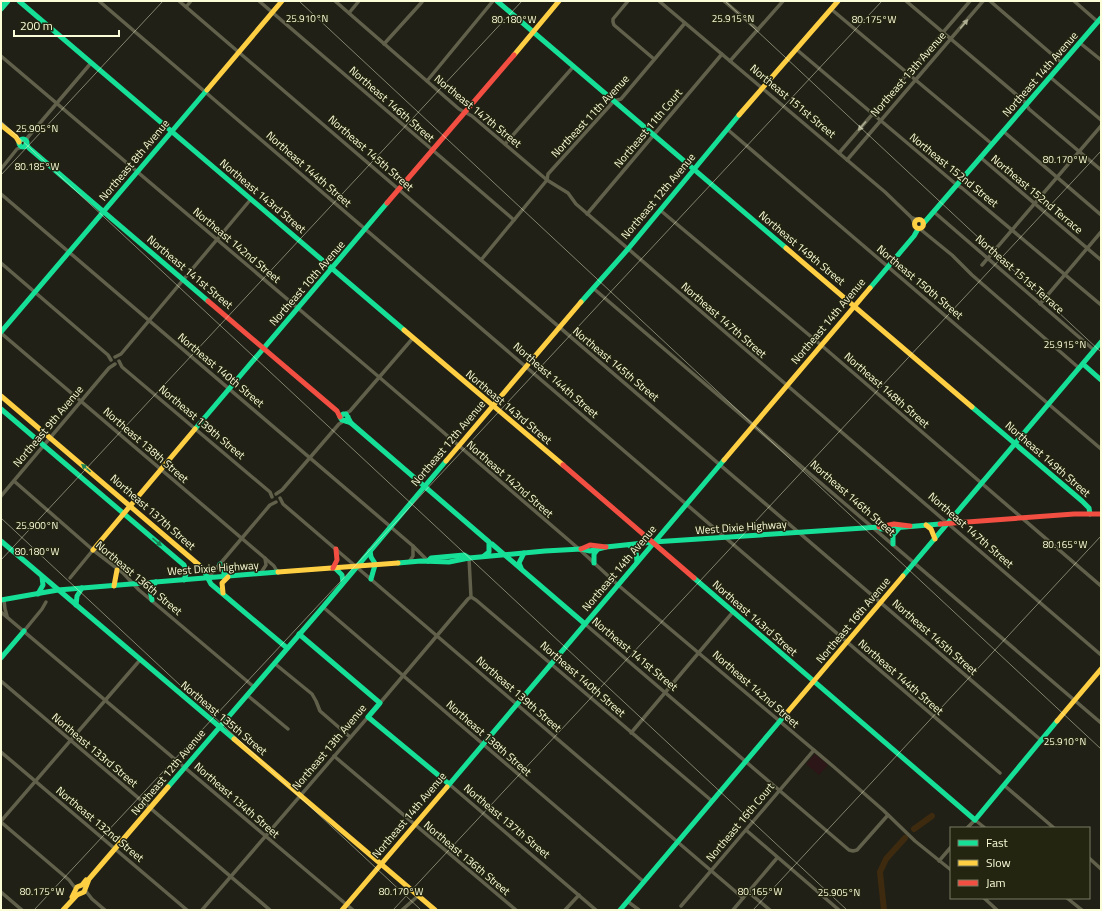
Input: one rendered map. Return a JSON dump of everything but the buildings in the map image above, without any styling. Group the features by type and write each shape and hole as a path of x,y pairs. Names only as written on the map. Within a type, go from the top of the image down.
{"street":[{"path":"1,9 8,1"},
{"name":"Northeast 143rd Street","path":"19,1 653,542 984,827"},
{"name":"Northeast 144th Street","path":"99,1 1000,773"},
{"name":"Northeast 145th Street","path":"180,1 1042,741"},
{"path":"186,7 191,1"},
{"name":"Northeast 146th Street","path":"259,1 514,220"},
{"name":"Northeast 8th Avenue","path":"1,332 138,173 171,131 282,1"},
{"name":"Northeast 147th Street","path":"335,1 465,113 472,116 547,180 568,193 576,204 1101,655"},
{"path":"349,13 360,1"},
{"path":"427,81 493,1"},
{"name":"Northeast 149th Street","path":"497,1 1089,508 1090,514"},
{"name":"Northeast 10th Avenue","path":"70,578 559,1"},
{"path":"628,1 612,22 654,59"},
{"name":"Northeast 151st Street","path":"659,1 890,196 972,275 1081,366 1101,380"},
{"path":"724,1 758,30"},
{"path":"730,61 783,1"},
{"name":"Northeast 12th Avenue","path":"63,910 323,607 559,327 628,249 727,129 838,1"},
{"path":"906,1 1024,101 1030,109 1101,170"},
{"name":"Northeast 13th Avenue","path":"839,153 970,1"},
{"name":"Northeast 13th Avenue","path":"847,160 983,1"},
{"path":"990,1 1062,63"},
{"path":"1074,1 1099,20"},
{"path":"384,44 422,2"},
{"path":"831,9 992,144"},
{"name":"Northeast 14th Avenue","path":"342,910 911,239 919,225 957,185 1099,20"},
{"name":"Northeast 11th Avenue","path":"481,260 547,180 548,174 614,101 621,99 685,23"},
{"path":"1080,43 1101,60"},
{"name":"Northeast 152nd Street","path":"796,49 1101,305"},
{"name":"Northeast 11th Court","path":"588,214 722,54"},
{"name":"Northeast 142nd Street","path":"1,56 580,549 618,585 700,652 888,815 915,841 922,845 950,869"},
{"path":"1,169 91,63"},
{"path":"505,144 574,66"},
{"path":"1050,77 1101,120"},
{"name":"Northeast 141st Street","path":"1,125 337,411 346,417 504,555 666,692 846,848 853,851 857,850 888,815"},
{"path":"982,265 1101,126"},
{"name":"Northeast 150th Street","path":"727,129 1101,449"},
{"path":"1003,131 1101,215"},
{"name":"Northeast 152nd Terrace","path":"980,158 1101,260"},
{"name":"Northeast 140th Street","path":"1,194 391,527 428,561"},
{"path":"117,362 121,354 148,321 251,199"},
{"name":"Northeast 148th Street","path":"660,210 821,345 1101,586"},
{"name":"Northeast 151st Terrace","path":"932,213 988,258 1094,350"},
{"path":"1040,304 1101,232"},
{"path":"1,263 117,362"},
{"name":"Northeast 146th Street","path":"593,288 876,527 914,563 1101,724"},
{"name":"Northeast 138th Street","path":"1,332 265,558 274,566 278,573"},
{"path":"208,578 270,505 274,496 282,490 413,338"},
{"name":"Northeast 16th Avenue","path":"620,910 1101,342"},
{"path":"113,359 121,354"},
{"path":"113,359 113,364 117,362"},
{"name":"Northeast 9th Avenue","path":"109,368 113,359"},
{"name":"Northeast 9th Avenue","path":"1,496 109,368 117,362"},
{"name":"Northeast 139th Street","path":"117,362 274,496"},
{"name":"Northeast 137th Street","path":"1,396 198,564 203,569 211,584 287,648"},
{"name":"Northeast 137th Street","path":"1,409 185,567 187,571 184,580"},
{"path":"10,416 16,409"},
{"name":"Northeast 136th Street","path":"14,481 254,687"},
{"path":"270,505 278,500 282,490"},
{"path":"274,496 278,500"},
{"path":"274,496 273,500 278,500"},
{"name":"Northeast 139th Street","path":"278,500 357,566 743,898"},
{"name":"West Dixie Highway","path":"876,527 882,529 900,528 949,523 1090,514 1093,512 1101,513"},
{"name":"West Dixie Highway","path":"3,600 58,590 428,561 431,558 464,555 469,558 580,549 585,551 597,550 606,547 653,542 800,533 876,527 881,525 906,524 910,526"},
{"path":"926,525 931,529 935,539"},
{"path":"893,544 893,535 900,528"},
{"name":"Northeast 135th Street","path":"1,541 435,910"},
{"path":"483,557 489,552 491,543"},
{"name":"West Dixie Highway","path":"580,549 585,546 598,545 606,547"},
{"path":"629,545 636,551 638,558 637,562"},
{"path":"409,562 413,556 413,546"},
{"path":"336,549 337,560 334,568 342,575 343,582"},
{"path":"594,563 594,554 597,550"},
{"path":"370,551 375,565 371,579"},
{"path":"521,569 519,563 524,553"},
{"path":"260,574 266,565 265,558"},
{"path":"469,558 471,597"},
{"path":"220,564 221,569 227,577 222,583 223,593"},
{"path":"114,586 117,570"},
{"path":"38,594 43,586 42,576"},
{"path":"152,600 150,590 156,582"},
{"path":"76,605 77,596 82,588"},
{"name":"Northeast 13th Avenue","path":"202,910 403,676 436,635 471,597"},
{"name":"Northeast 140th Street","path":"471,597 712,802"},
{"path":"3,600 7,616"},
{"path":"1,658 42,609 46,602"},
{"name":"Northeast 138th Street","path":"323,607 644,882"},
{"name":"Northeast 134th Street","path":"1,612 353,910"},
{"path":"631,733 733,612"},
{"path":"299,634 380,703"},
{"path":"105,910 1,821 140,660"},
{"path":"274,664 312,694 320,711 350,737"},
{"path":"968,827 1005,786 1101,669"},
{"name":"Northeast 133rd Street","path":"1,681 270,910"},
{"path":"247,695 288,729"},
{"name":"Northeast 137th Street","path":"368,716 596,910"},
{"name":"Northeast 16th Court","path":"681,906 814,750"},
{"name":"Northeast 132nd Street","path":"1,752 187,910"},
{"name":"Northeast 136th Street","path":"334,756 516,910"},
{"path":"1005,786 1053,827"},
{"path":"746,830 838,910"},
{"path":"939,861 950,848"},
{"path":"733,910 777,858"},
{"path":"1090,859 1101,869"},
{"path":"1,892 22,910"},
{"path":"748,892 770,910"},
{"path":"565,910 579,895"},
{"path":"402,910 418,896"},
{"path":"985,899 998,910"},
{"path":"1068,899 1082,910"},
{"path":"628,901 638,910"}],"shaded area":[{"path":"815,754 828,765 819,775 806,764"}],"waterway":[{"path":"914,829 932,816"},
{"path":"884,910 880,872 886,859 905,838"}],"traffic: fast":[{"path":"1,9 8,1"},
{"path":"19,1 404,330"},
{"path":"497,1 786,248"},
{"path":"923,224 1101,18"},
{"path":"1,332 207,90"},
{"path":"581,302 628,249 739,115"},
{"path":"23,139 26,140 27,143 26,146 23,147 20,146 19,143 20,140 23,139"},
{"path":"26,144 208,301"},
{"path":"195,429 387,203"},
{"path":"870,288 914,236 918,229"},
{"path":"903,576 1101,342"},
{"path":"1083,364 1101,380"},
{"path":"972,407 1082,501 1089,508 1090,514"},
{"path":"1,409 184,565 187,571 184,580"},
{"path":"348,417 347,421 342,420 340,417 343,414 346,414 351,423"},
{"path":"345,421 351,423 489,542 489,552 484,556"},
{"path":"447,787 724,460"},
{"path":"168,787 446,461"},
{"path":"398,563 421,561 449,562 469,558 545,551 581,549 590,551 606,547 653,542 879,527 881,529 940,524"},
{"path":"893,544 893,535 899,528"},
{"path":"1,541 234,739"},
{"path":"492,544 585,624"},
{"path":"629,545 636,551 637,562"},
{"path":"594,563 594,554 597,550"},
{"path":"370,551 371,557 376,565"},
{"path":"521,568 519,563 524,553"},
{"path":"428,561 431,558 464,555 469,558"},
{"path":"220,564 227,577"},
{"path":"199,565 203,569 211,584 287,648"},
{"path":"371,579 375,565"},
{"path":"335,568 342,575 343,582"},
{"path":"1,600 58,590 278,572"},
{"path":"38,594 43,585 42,577"},
{"path":"694,578 975,820 1057,721"},
{"path":"152,600 150,590 156,582"},
{"path":"76,605 77,596 82,588"},
{"path":"1,658 24,631"},
{"path":"299,634 380,703 368,717 449,784"},
{"path":"620,910 785,715"}],"traffic: slow":[{"path":"207,90 282,1"},
{"path":"514,55 559,1"},
{"path":"739,115 838,1"},
{"path":"1,125 16,137 19,142"},
{"path":"917,220 921,220 923,224 921,228 917,228 915,226 915,222 917,220"},
{"path":"786,248 972,407"},
{"path":"724,460 870,288"},
{"path":"446,461 581,302"},
{"path":"404,330 563,465"},
{"path":"1,396 199,565"},
{"path":"93,550 195,429"},
{"path":"926,525 931,529 935,539"},
{"path":"278,572 398,563"},
{"path":"114,586 117,570"},
{"path":"785,715 903,576"},
{"path":"223,593 222,583 228,577"},
{"path":"1057,721 1101,669"},
{"path":"234,739 435,910"},
{"path":"63,910 77,895 84,892 89,879 168,787"},
{"path":"342,910 447,787"},
{"path":"72,897 77,887 82,885 86,880"}],"traffic: jam":[{"path":"387,203 514,55"},
{"path":"208,301 337,411 340,417"},
{"path":"563,465 694,578"},
{"path":"940,524 1074,514 1101,514"},
{"path":"879,527 894,524 910,526"},
{"path":"581,549 590,545 606,547"},
{"path":"333,568 337,560 336,549"}]}
